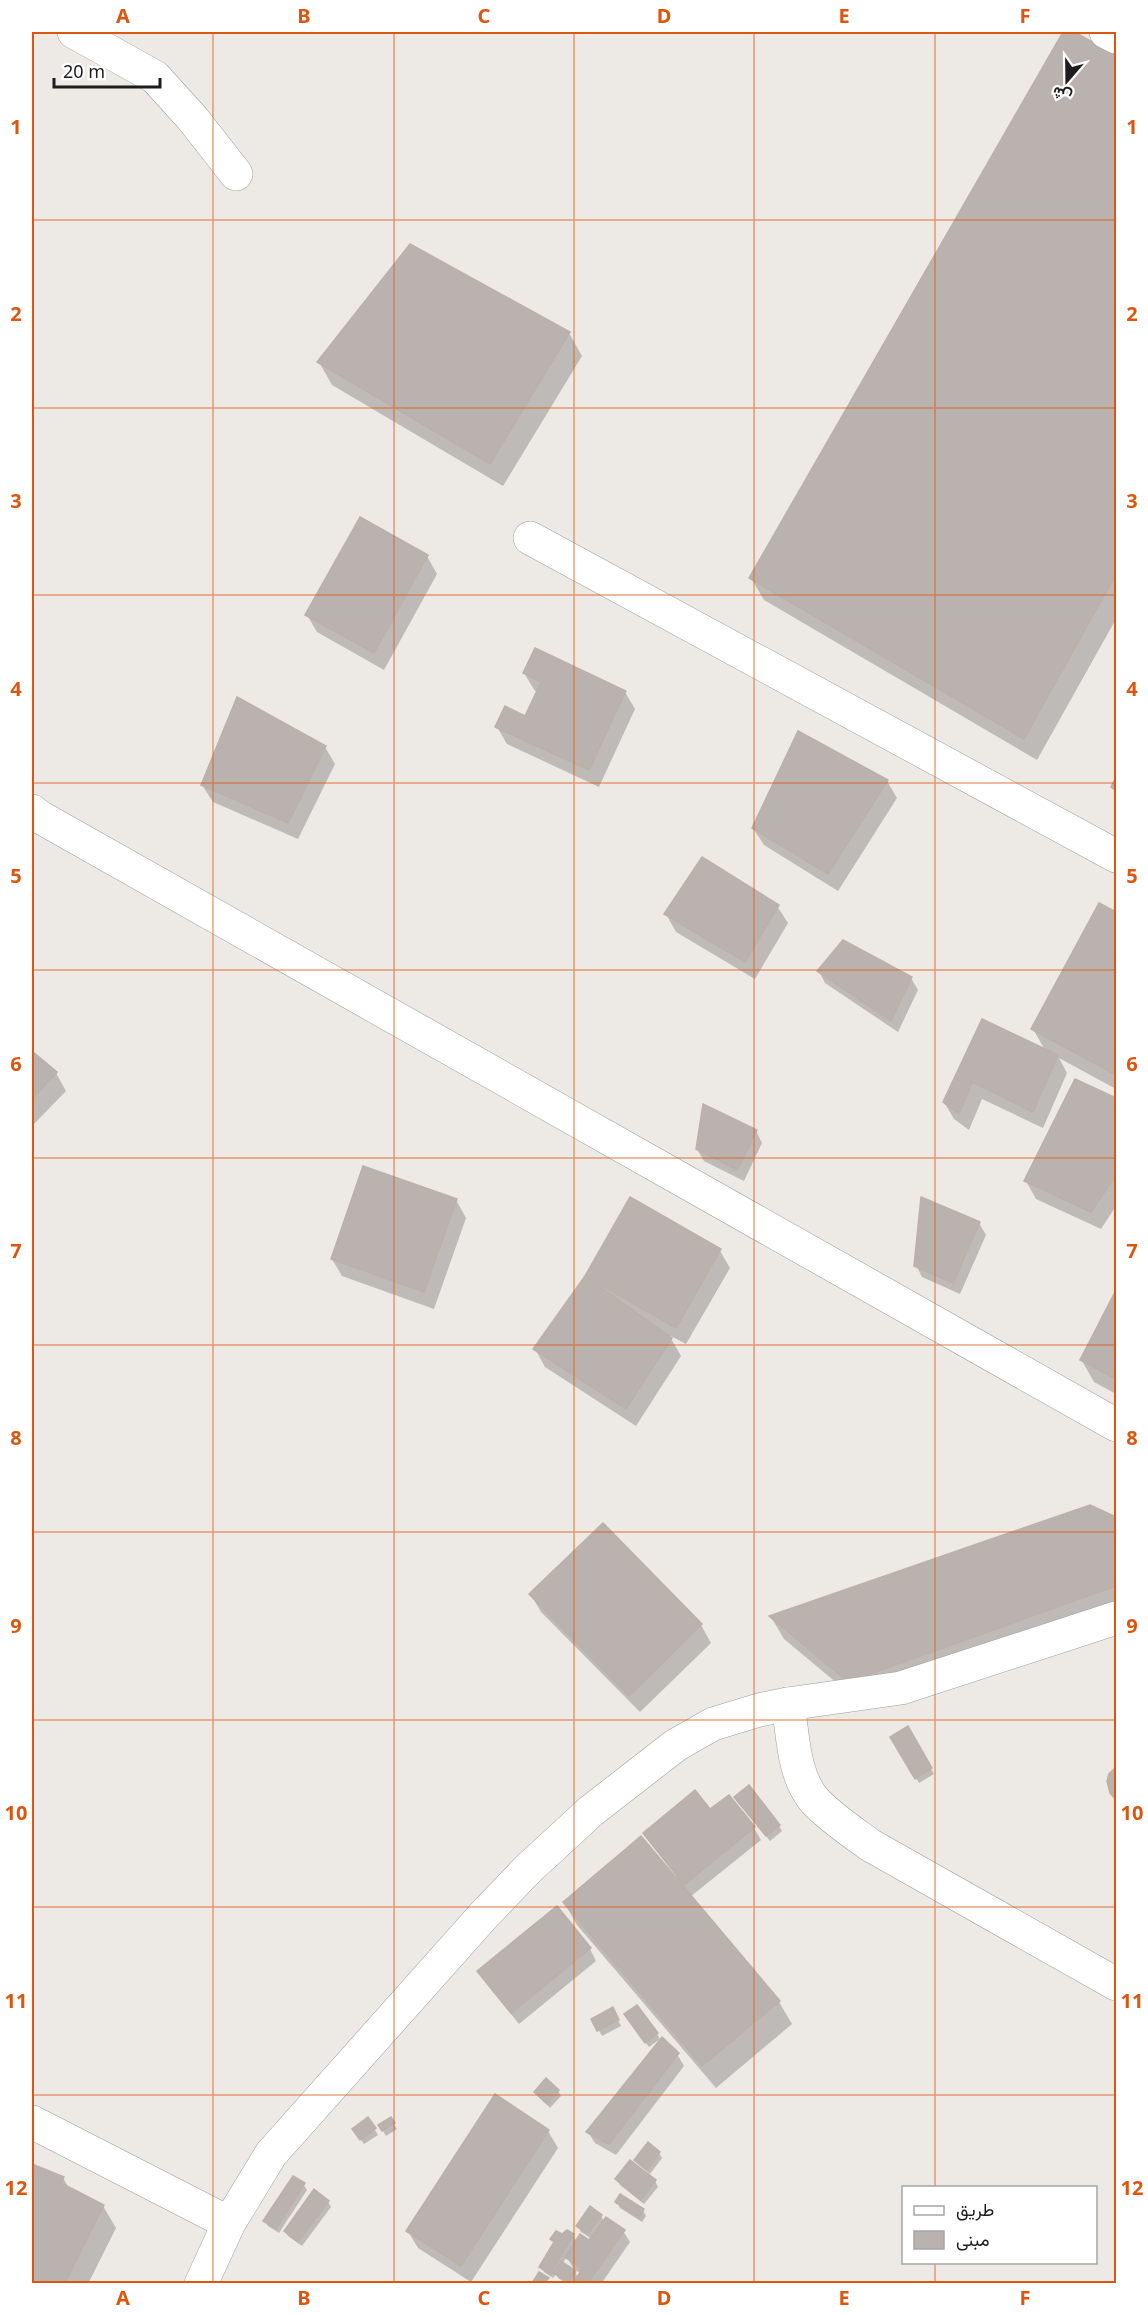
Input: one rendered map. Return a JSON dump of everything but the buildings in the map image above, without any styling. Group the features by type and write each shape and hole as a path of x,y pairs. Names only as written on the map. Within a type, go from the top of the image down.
{"street":[{"path":"74,32 155,77 193,119 236,174"},
{"path":"1106,32 1116,37"},
{"path":"531,538 1116,856"},
{"path":"32,811 1116,1425"},
{"path":"201,2283 229,2223 271,2154 483,1916 528,1869 591,1811 676,1745 713,1724 788,1704 901,1688 1115,1621"},
{"path":"788,1704 802,1779 814,1800 837,1821 870,1845 1116,1984"},
{"path":"32,2122 229,2223"}]}
